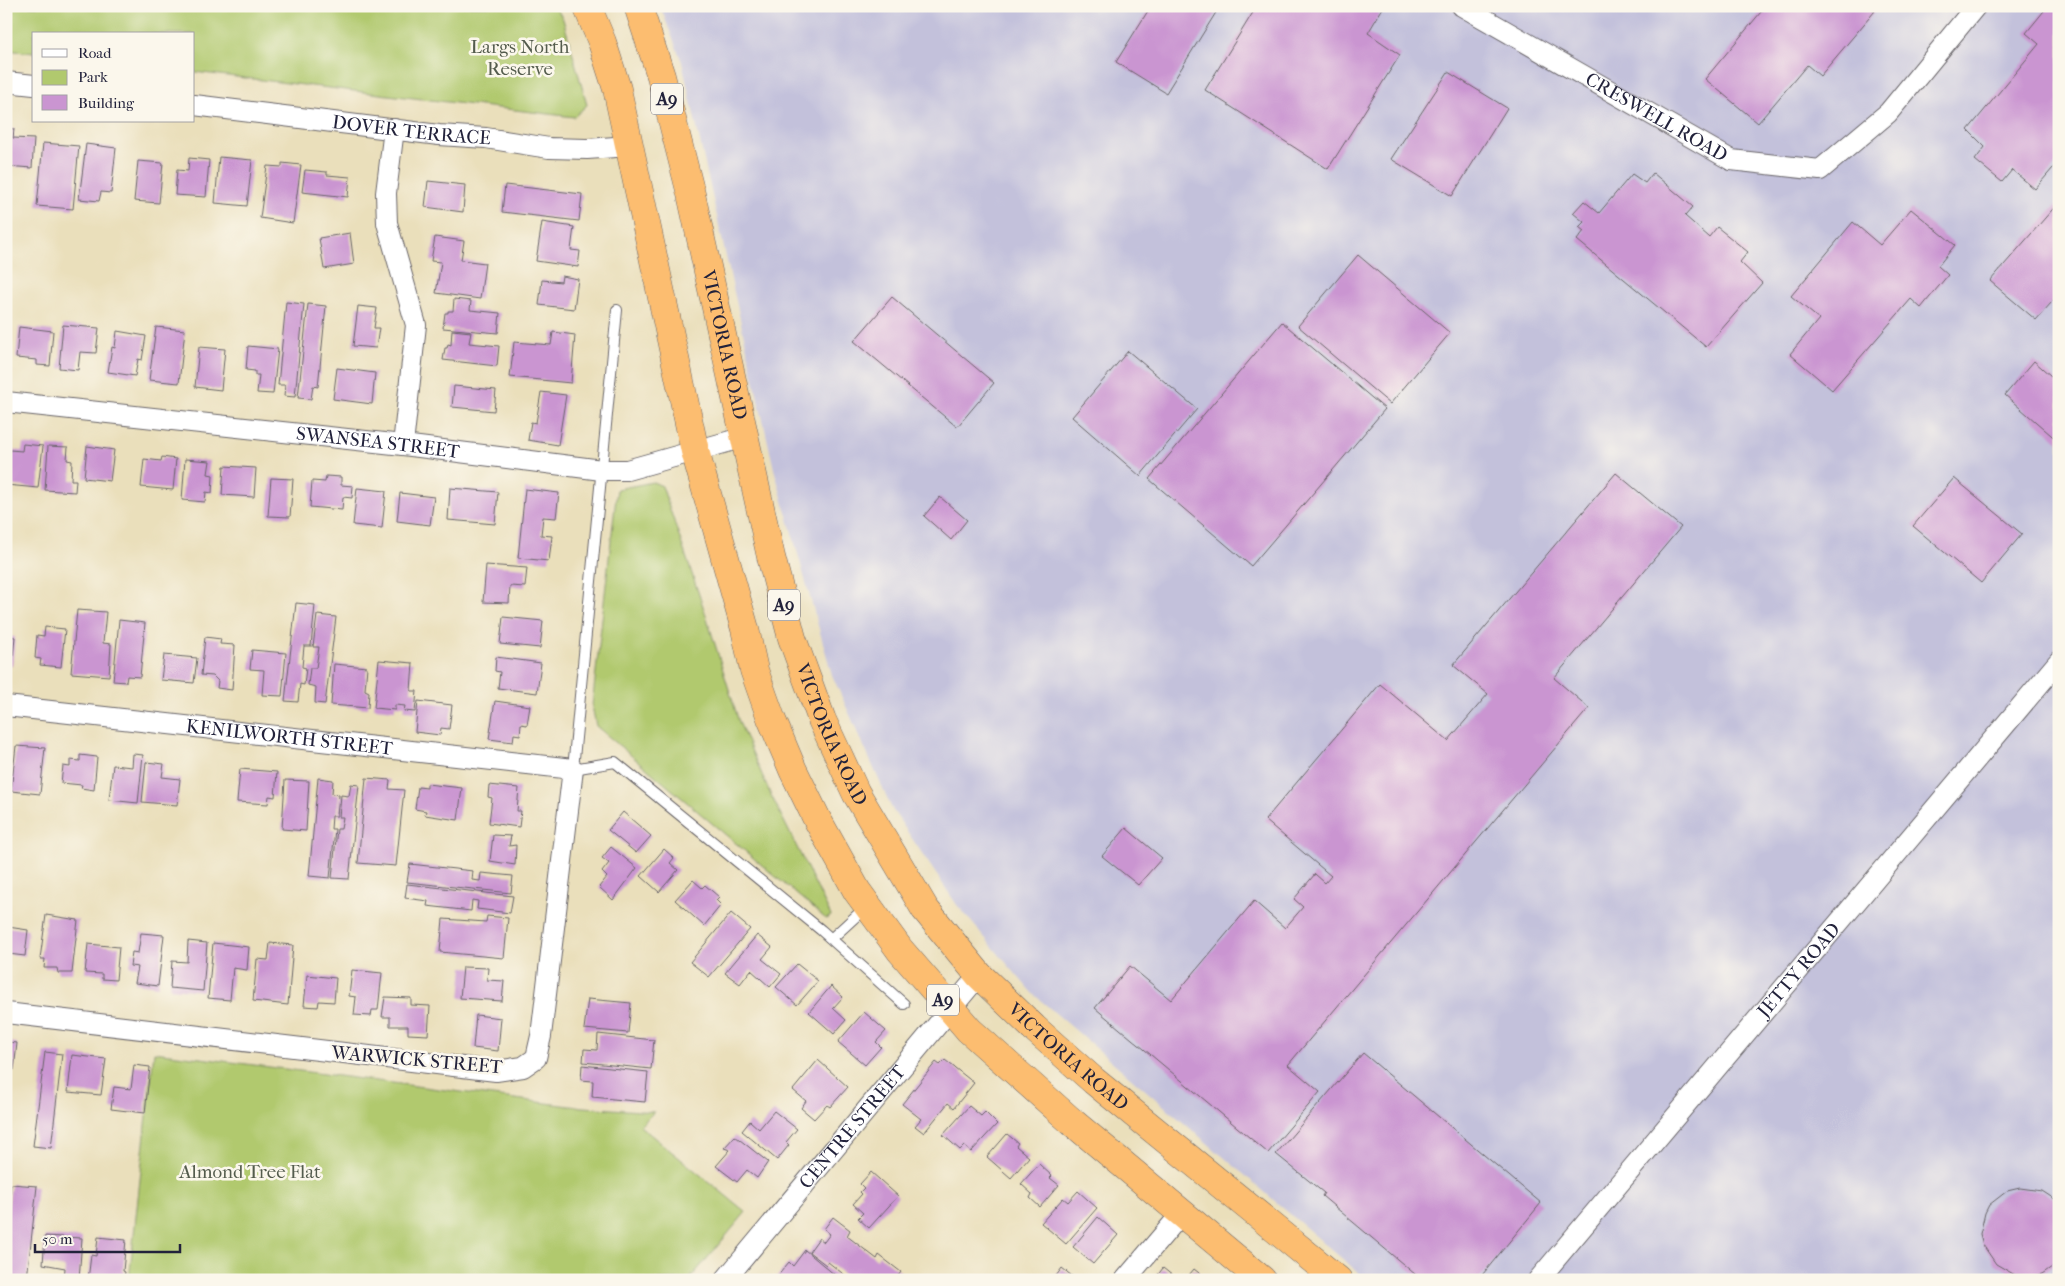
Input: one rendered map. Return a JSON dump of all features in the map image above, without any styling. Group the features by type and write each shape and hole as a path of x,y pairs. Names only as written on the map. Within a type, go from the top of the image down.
{"highway":[{"name":"A9","path":"587,6 602,42 617,89 695,450 745,629 754,670 771,718 817,819 857,891 900,950 969,1030 1011,1068 1262,1280"},
{"name":"VICTORIA ROAD","path":"645,13 691,194 771,557 792,638 822,720 856,793 924,909 979,975 1034,1028 1094,1081 1338,1280"}],"street":[{"name":"CRESWELL ROAD","path":"1462,6 1731,160 1820,170 1888,113 1976,6"},
{"path":"6,82 32,85"},
{"name":"DOVER TERRACE","path":"195,105 486,138 549,148 587,149 630,146"},
{"path":"394,129 386,193 387,223 416,325 403,445"},
{"name":"SWANSEA STREET","path":"6,402 403,445 602,470 627,470 746,437"},
{"name":"JETTY ROAD","path":"1538,1280 2059,661"},
{"name":"KENILWORTH STREET","path":"6,706 574,769"},
{"name":"WARWICK STREET","path":"6,1013 496,1071 523,1067 536,1058 541,1036 574,769"},
{"name":"CENTRE STREET","path":"725,1280 979,975"},
{"path":"1125,1280 1182,1212"}],"lane":[{"path":"617,310 574,769 615,762 831,939 904,1004"},
{"path":"831,939 868,906"}],"shaded area":[{"path":"660,6 2059,6 2059,1280 1367,1280 1032,993 957,905 892,809 832,675 774,469 682,62"}],"green space":[{"name":"Largs North Reserve","path":"6,6 555,6 563,19 587,105 574,117 195,72 195,32 32,32 32,53 6,50"},
{"path":"653,482 662,486 706,615 739,722 770,793 831,916 826,919 596,726 592,706 617,489"},
{"name":"Almond Tree Flat","path":"154,1052 569,1106 654,1112 640,1126 746,1212 689,1280 129,1280"}],"building":[{"path":"1151,6 1220,6 1166,93 1116,62"},
{"path":"1257,6 1384,6 1368,33 1400,55 1328,169 1205,90"},
{"path":"1766,6 1869,6 1875,11 1820,76 1807,65 1758,123 1705,79"},
{"path":"2048,6 2059,6 2059,161 2035,189 2012,170 2002,182 1975,160 1985,147 1968,130 2039,44 2026,33"},
{"path":"1448,72 1507,108 1452,196 1391,159"},
{"path":"6,128 14,129 13,138 34,139 32,168 6,166"},
{"path":"43,143 79,146 73,209 37,206"},
{"path":"86,144 116,148 111,193 101,192 99,201 79,199"},
{"path":"219,157 252,160 247,206 215,203"},
{"path":"189,158 209,160 206,197 175,195 177,170 188,171"},
{"path":"138,161 163,163 159,203 134,201"},
{"path":"282,163 301,165 293,223 260,218 267,166 282,167"},
{"path":"305,170 327,172 327,175 350,177 348,197 302,192"},
{"path":"1653,173 1693,207 1685,216 1709,237 1717,227 1748,252 1740,262 1762,283 1706,347 1577,240 1584,231 1579,227 1584,222 1573,213 1584,201 1599,213 1632,174 1645,183"},
{"path":"428,181 465,185 463,212 425,207"},
{"path":"505,185 582,194 579,221 502,212"},
{"path":"2059,202 2059,294 2036,320 1990,281"},
{"path":"1911,209 1955,245 1938,266 1948,275 1921,308 1911,299 1832,390 1790,354 1819,319 1791,296 1853,222 1880,245"},
{"path":"542,222 574,227 571,250 580,251 578,267 536,261"},
{"path":"350,233 354,264 324,269 319,238"},
{"path":"435,237 464,241 461,260 485,263 480,299 436,293 441,262 431,261"},
{"path":"1358,255 1450,333 1390,404 1298,326"},
{"path":"562,276 578,279 574,309 539,305 542,280 561,282"},
{"path":"892,297 994,383 957,427 854,341"},
{"path":"454,299 471,301 470,310 500,313 498,333 443,328 445,313 453,311"},
{"path":"286,302 304,304 295,397 284,396 285,385 278,385"},
{"path":"308,304 326,306 318,387 313,386 311,399 298,398"},
{"path":"358,306 377,308 374,328 379,328 376,348 353,346"},
{"path":"1282,322 1385,409 1251,566 1149,479"},
{"path":"63,325 99,328 96,353 80,352 78,370 59,368"},
{"path":"19,327 53,331 50,366 37,365 37,360 16,358"},
{"path":"156,327 185,330 179,383 149,380"},
{"path":"452,330 471,332 469,343 499,346 497,366 443,360 445,348 447,348 448,344 451,345"},
{"path":"117,331 146,336 142,360 138,359 135,376 108,372 112,347 115,348"},
{"path":"553,332 575,335 571,383 510,377 514,342 551,345"},
{"path":"248,346 278,349 273,394 257,393 259,375 255,375 255,371 246,370"},
{"path":"199,347 225,349 221,390 195,387"},
{"path":"1128,351 1197,409 1140,476 1072,417"},
{"path":"2034,361 2059,383 2059,442 2005,395"},
{"path":"337,368 375,373 372,404 333,399"},
{"path":"454,386 496,390 494,411 452,407"},
{"path":"541,392 566,395 558,445 528,440 531,422 536,423"},
{"path":"23,444 43,446 38,488 6,485 6,470 8,469 10,450 22,451"},
{"path":"48,446 68,447 67,460 72,461 71,480 76,480 75,492 45,490"},
{"path":"87,446 114,450 110,481 84,478"},
{"path":"162,457 176,459 173,490 141,487 144,459 161,461"},
{"path":"185,459 210,461 208,474 213,475 212,493 206,492 205,502 182,500"},
{"path":"224,466 256,468 254,497 222,495"},
{"path":"1616,473 1681,527 1554,678 1589,708 1288,1065 1320,1092 1268,1153 1095,1008 1130,966 1171,1000 1254,901 1285,928 1303,907 1294,899 1315,874 1325,883 1331,876 1265,820 1380,684 1448,741 1488,694 1453,665"},
{"path":"326,476 341,477 341,485 353,486 352,498 343,497 342,510 310,507 312,481 325,482"},
{"path":"271,478 293,479 290,517 268,516"},
{"path":"1954,478 2022,534 1981,583 1913,526"},
{"path":"357,488 386,491 382,528 353,525"},
{"path":"450,488 498,492 495,524 448,520"},
{"path":"525,489 559,493 556,518 543,517 541,535 552,536 549,561 518,558"},
{"path":"400,493 434,497 430,525 397,521"},
{"path":"940,497 967,520 951,540 924,516"},
{"path":"486,565 527,568 525,587 510,586 509,603 483,602"},
{"path":"296,603 315,605 311,646 304,646 302,667 306,668 304,685 300,684 298,702 285,701"},
{"path":"77,610 106,612 103,643 111,644 109,676 71,673"},
{"path":"317,615 336,617 325,704 315,703 316,687 308,685 310,668 316,668 319,647 313,647"},
{"path":"503,617 543,621 540,648 500,644"},
{"path":"119,620 145,623 140,677 127,676 126,682 113,681"},
{"path":"45,627 65,629 61,667 40,665 41,659 35,658 37,635 44,636"},
{"path":"6,636 15,637 12,666 6,665"},
{"path":"205,637 221,639 220,644 235,645 232,690 217,688 218,681 213,676 201,675"},
{"path":"252,650 286,653 282,696 262,695 264,670 250,669"},
{"path":"164,655 197,658 194,683 161,680"},
{"path":"496,657 541,663 537,693 498,688 500,672 495,671"},
{"path":"379,660 413,663 411,691 417,691 415,712 404,711 405,706 395,705 395,710 374,708"},
{"path":"334,664 367,667 365,690 369,692 368,708 331,705"},
{"path":"418,701 452,705 449,729 441,728 440,735 415,732"},
{"path":"495,701 530,706 527,725 521,724 520,735 514,734 513,742 489,739"},
{"path":"16,746 45,748 40,794 11,791"},
{"path":"6,748 10,748 8,771 6,771"},
{"path":"133,754 143,755 138,803 109,800 113,765 132,767"},
{"path":"80,755 97,757 94,790 81,788 82,785 61,783 63,766 70,767 70,760 80,761"},
{"path":"146,762 164,764 162,777 180,779 177,805 142,802"},
{"path":"240,769 277,772 275,797 269,796 268,804 237,802"},
{"path":"318,778 333,780 332,794 339,795 337,816 332,816 331,829 335,829 330,878 309,876"},
{"path":"366,778 390,780 389,789 404,790 396,866 358,863"},
{"path":"285,780 309,781 306,831 282,829"},
{"path":"351,784 359,785 349,879 332,878 337,829 341,829 343,817 339,817 341,795 349,796"},
{"path":"427,784 462,788 458,820 425,815 426,811 415,809 418,787 427,788"},
{"path":"489,785 519,788 517,811 521,811 519,827 489,823 492,798 488,797"},
{"path":"623,812 651,836 636,853 608,830"},
{"path":"1126,828 1162,858 1138,885 1102,856"},
{"path":"493,835 511,836 509,846 516,845 515,865 490,861"},
{"path":"611,847 637,868 613,900 599,887 607,877 602,872 609,863 602,858"},
{"path":"664,849 674,858 670,863 678,870 659,892 641,876"},
{"path":"410,864 473,871 472,880 480,881 481,873 513,876 511,893 407,882"},
{"path":"693,880 702,888 705,885 719,897 716,900 721,905 704,926 675,900"},
{"path":"407,884 513,896 510,913 477,909 478,901 472,900 471,911 427,906 428,901 405,898"},
{"path":"731,913 750,929 709,977 690,962"},
{"path":"46,915 78,920 72,973 58,973 57,968 44,968 45,959 40,959"},
{"path":"487,916 508,918 504,958 440,952 443,919 486,922"},
{"path":"6,917 9,917 8,927 28,930 25,956 8,954 6,960"},
{"path":"141,933 164,935 158,986 135,983 138,967 130,966 132,952 138,953"},
{"path":"757,935 772,947 762,959 781,974 770,987 751,970 740,984 725,973"},
{"path":"188,941 207,943 203,991 170,988 172,961 187,962"},
{"path":"213,943 249,947 247,970 233,968 230,1000 208,998"},
{"path":"270,943 293,945 288,1005 253,1001 257,959 268,960"},
{"path":"88,944 119,947 116,980 102,979 102,974 85,973"},
{"path":"797,964 818,981 797,1005 776,987"},
{"path":"463,967 488,968 487,980 504,981 502,1001 460,998"},
{"path":"352,970 382,973 378,1010 372,1010 371,1016 354,1015 356,997 349,996"},
{"path":"307,975 336,978 334,1002 319,1001 318,1007 304,1006"},
{"path":"831,986 843,997 833,1008 846,1020 834,1034 809,1012"},
{"path":"385,997 411,998 411,1005 430,1006 428,1035 408,1034 408,1026 390,1026 390,1017 382,1017"},
{"path":"588,999 631,1003 628,1033 584,1029"},
{"path":"864,1012 886,1031 876,1042 881,1047 865,1065 838,1042"},
{"path":"476,1015 501,1018 498,1051 473,1048"},
{"path":"598,1034 654,1040 651,1069 583,1062 584,1049 597,1050"},
{"path":"6,1042 17,1043 14,1070 6,1069"},
{"path":"45,1052 62,1054 51,1148 33,1146"},
{"path":"1363,1053 1541,1203 1478,1280 1422,1280 1322,1196 1324,1193 1276,1154"},
{"path":"72,1055 106,1059 101,1095 68,1092"},
{"path":"818,1060 848,1087 830,1107 827,1105 814,1119 801,1108 806,1101 793,1090"},
{"path":"945,1060 974,1083 954,1108 948,1103 924,1133 915,1126 921,1119 902,1104 936,1062 940,1065"},
{"path":"134,1065 150,1067 145,1113 111,1109 114,1087 131,1089"},
{"path":"582,1065 648,1072 645,1102 592,1097 593,1081 581,1080"},
{"path":"969,1106 981,1116 985,1112 997,1124 971,1152 964,1146 960,1150 943,1135"},
{"path":"774,1111 797,1129 786,1142 789,1145 777,1160 742,1131 750,1121 759,1129"},
{"path":"1007,1134 1018,1143 1016,1146 1029,1157 1011,1178 987,1157"},
{"path":"735,1136 768,1162 757,1178 747,1170 737,1182 716,1166 730,1150 724,1148"},
{"path":"1039,1164 1052,1176 1050,1178 1059,1185 1040,1207 1030,1198 1032,1194 1021,1184"},
{"path":"871,1172 898,1196 869,1228 858,1218 863,1213 853,1204 862,1194 860,1192 864,1188 860,1184"},
{"path":"11,1184 37,1186 27,1279 6,1277 6,1228"},
{"path":"2020,1188 2042,1191 2059,1202 2059,1262 2042,1274 2034,1276 2015,1275 1996,1264 1983,1245 1980,1234 1989,1205 2007,1191"},
{"path":"1078,1191 1097,1208 1066,1244 1041,1223 1063,1198 1068,1202"},
{"path":"833,1217 850,1230 847,1236 877,1259 879,1255 901,1272 895,1280 851,1280 828,1262 826,1265 809,1252 819,1238 824,1242 830,1234 824,1229"},
{"path":"1098,1217 1118,1235 1093,1264 1073,1247"},
{"path":"45,1236 82,1238 79,1280 64,1280 65,1268 43,1264"},
{"path":"98,1237 126,1240 124,1280 88,1280 91,1255 96,1256"},
{"path":"805,1250 841,1280 778,1280 776,1278 789,1262 793,1266"},
{"path":"1062,1268 1077,1280 1053,1280"},
{"path":"1163,1268 1178,1280 1154,1280"},
{"path":"1194,1269 1208,1280 1185,1280"}]}
